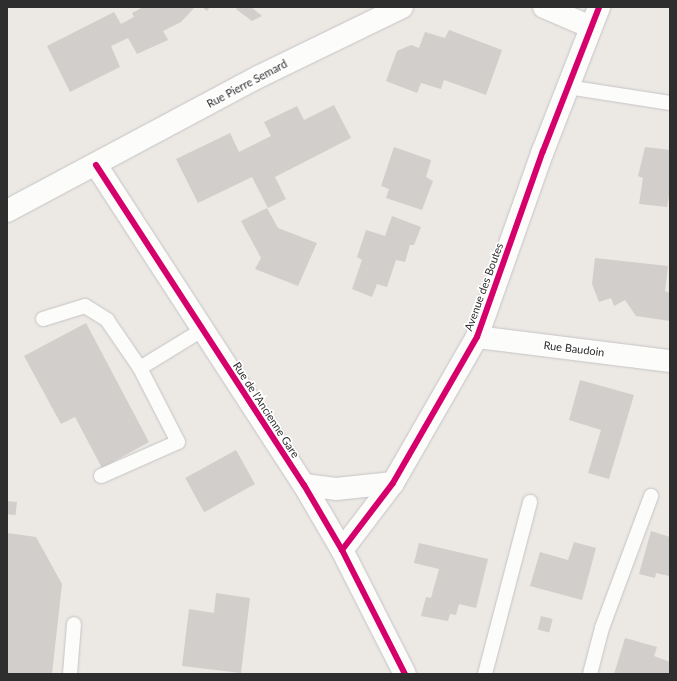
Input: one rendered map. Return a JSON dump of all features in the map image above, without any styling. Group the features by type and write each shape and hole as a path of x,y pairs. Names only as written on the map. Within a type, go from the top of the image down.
{"street":[{"name":"Rue Pierre Semard","path":"7,211 96,165 258,77 402,7"},
{"path":"544,7 591,27"},
{"name":"Avenue des Boutes","path":"342,550 393,483 477,338 598,7"},
{"name":"Rue de l'Ancienne Gare","path":"96,165 304,485 342,550 405,674"},
{"name":"Rue Baudoin","path":"477,338 670,361"},
{"path":"304,485 343,488 393,483"}],"lane":[{"path":"568,87 670,103"},
{"path":"43,319 85,306 107,320 140,368 178,442 101,476"},
{"path":"140,368 202,330"},
{"path":"590,674 602,628 651,496"},
{"path":"485,674 530,502"},
{"path":"70,674 74,624"}],"building":[{"path":"143,7 195,7 181,22 163,31 168,40 137,54 128,38 111,46 120,67 70,92 47,46 114,12 121,24 134,17 132,13"},
{"path":"202,7 210,7 207,11"},
{"path":"238,7 251,7 262,16 252,21 236,9"},
{"path":"449,30 502,50 486,95 444,80 441,89 421,83 417,93 386,81 397,51 411,45 419,48 425,32 445,38"},
{"path":"334,105 351,138 275,177 286,199 268,208 252,177 198,203 176,159 230,133 239,152 271,136 264,122 297,106 304,120"},
{"path":"394,147 431,160 426,177 433,181 422,210 386,198 389,189 381,186"},
{"path":"645,147 670,150 670,190 667,207 639,204 643,178 638,176"},
{"path":"267,208 278,228 317,243 298,286 255,269 261,258 241,221"},
{"path":"392,216 421,227 414,245 410,245 405,262 396,260 387,287 377,284 372,297 352,289 362,260 357,257 366,230 385,236"},
{"path":"595,258 668,266 665,291 670,293 670,321 636,316 625,300 614,306 611,298 599,302 592,284"},
{"path":"86,323 149,442 102,468 75,417 61,424 24,356"},
{"path":"580,380 634,395 609,479 588,473 601,430 569,420"},
{"path":"236,450 255,484 204,512 185,478"},
{"path":"7,501 17,502 16,515 7,514"},
{"path":"651,531 670,537 669,576 656,573 655,578 639,574"},
{"path":"7,533 36,537 62,584 52,674 7,674"},
{"path":"574,542 596,548 582,600 530,586 540,552 568,560"},
{"path":"419,543 488,559 476,608 459,604 456,615 450,614 448,621 421,616 426,597 431,598 439,569 414,563"},
{"path":"216,593 250,598 241,673 182,666 189,609 214,613"},
{"path":"541,616 553,619 549,632 538,630"},
{"path":"625,638 657,647 654,656 670,662 670,674 614,674"}],"cycle path":[{"path":"342,550 393,483 477,337 543,151 599,7"},
{"path":"96,165 304,485 342,550 405,674"}]}
